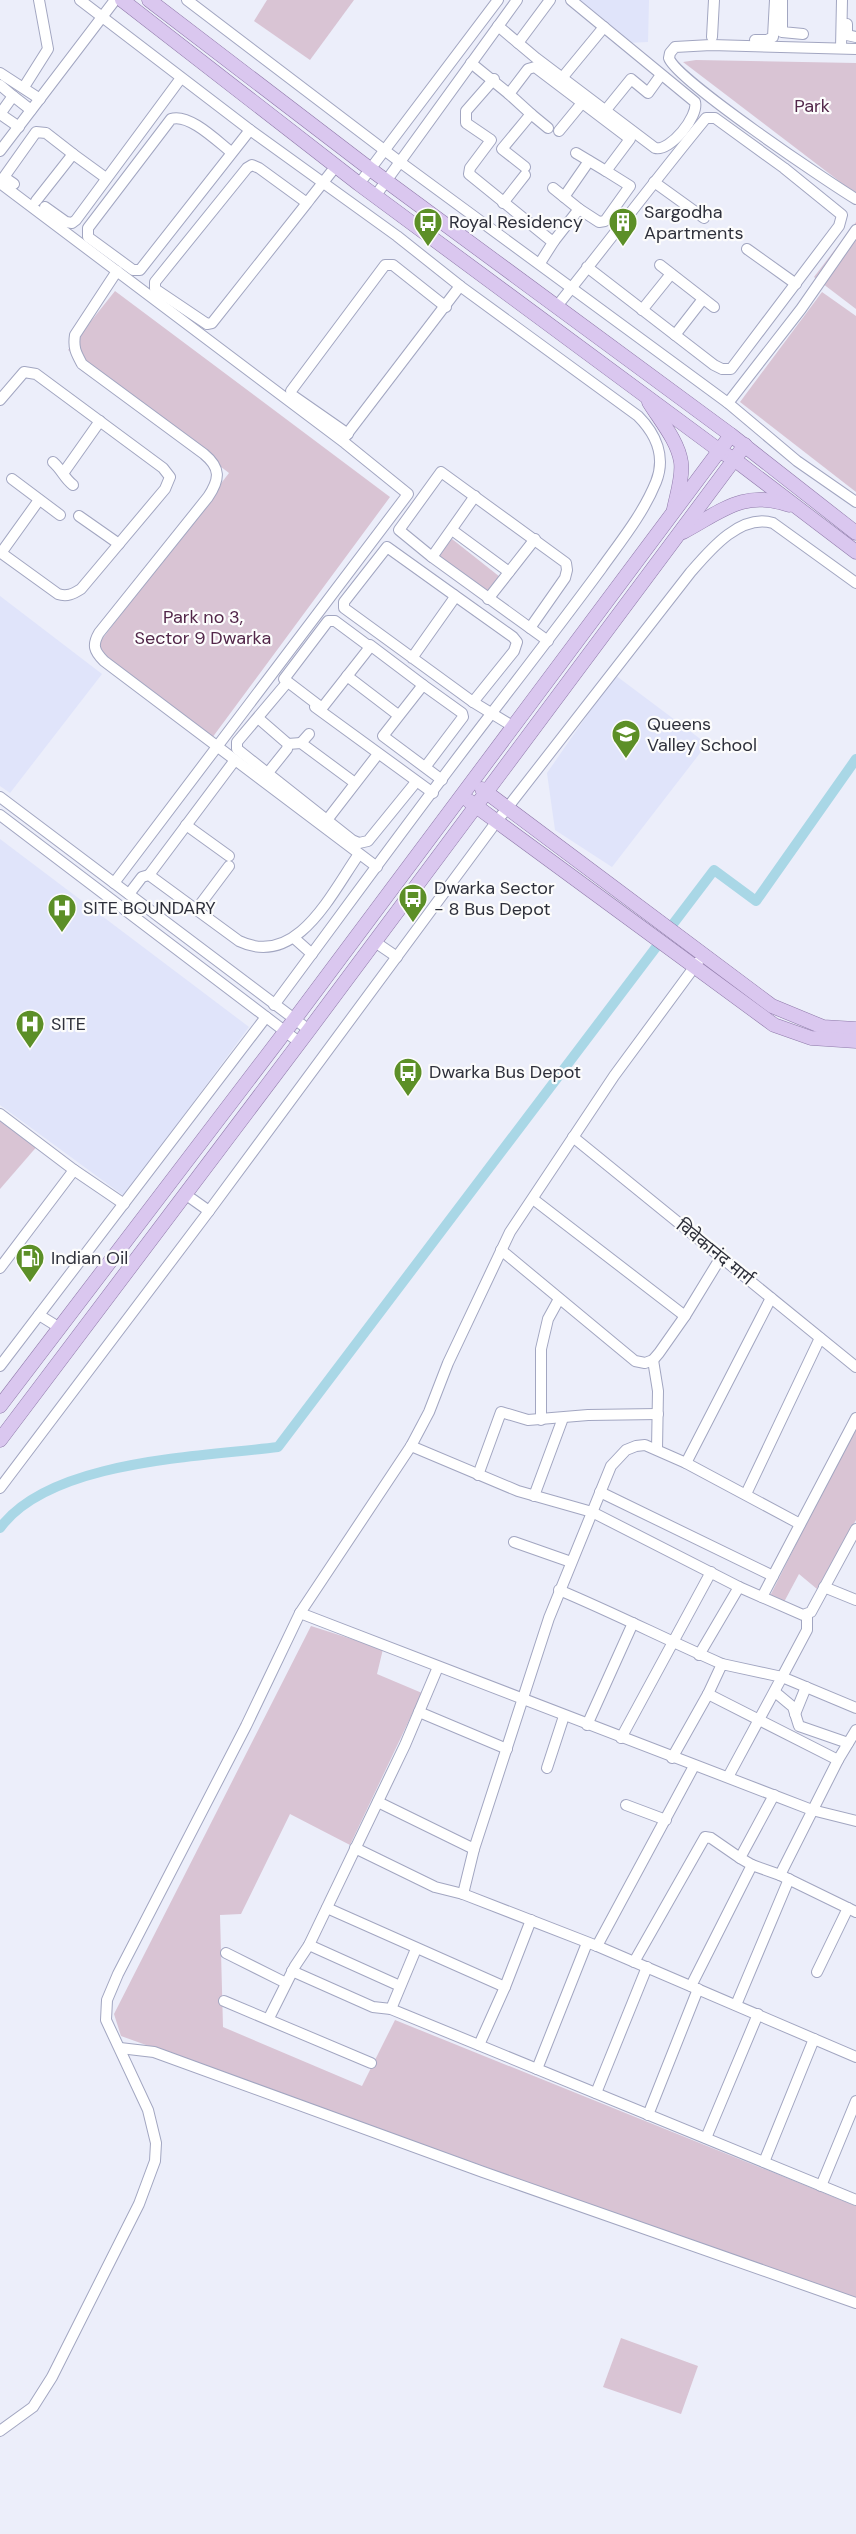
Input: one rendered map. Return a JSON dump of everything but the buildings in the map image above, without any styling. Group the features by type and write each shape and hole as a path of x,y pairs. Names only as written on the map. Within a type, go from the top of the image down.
{"main road":[{"path":"122,0 359,184 735,460 856,552"},
{"path":"149,0 370,169 745,445 856,533"},
{"path":"643,394 673,440 681,461 680,481 673,514"},
{"path":"0,1406 285,1032 731,435"},
{"path":"0,1440 487,793 745,445"},
{"path":"680,534 729,504 750,498 772,499 799,509"},
{"path":"472,781 772,1006 786,1014 824,1027 856,1029"},
{"path":"462,796 774,1025 811,1038 856,1041"}],"street":[{"path":"24,87 48,49 39,0"},
{"path":"80,0 250,130 324,182 460,286 638,416 652,430 657,442 660,458 657,479 639,517 274,1005"},
{"path":"0,151 115,0"},
{"path":"187,0 386,149 400,162 728,403 797,461 856,502"},
{"path":"359,184 498,0"},
{"path":"376,195 517,0"},
{"path":"518,43 549,0"},
{"path":"498,26 654,148 666,148 696,108 691,98 572,0"},
{"path":"714,0 712,35 718,39 771,39 774,33 775,0"},
{"path":"782,0 783,32 803,34"},
{"path":"841,48 842,0"},
{"path":"848,0 847,35 856,37"},
{"path":"562,78 604,27"},
{"path":"856,49 687,47 675,48 669,58 676,70 718,103 856,200"},
{"path":"471,63 494,79 531,114 554,129 582,103"},
{"path":"510,94 528,69 532,67 630,139 606,171"},
{"path":"0,73 16,86 24,87 40,99"},
{"path":"605,111 631,79 648,93 661,75"},
{"path":"1,178 66,222 72,223 181,78"},
{"path":"494,79 466,111 465,117 466,123 502,149 525,171 503,203"},
{"path":"0,85 31,110"},
{"path":"13,96 0,114 19,126"},
{"path":"502,149 531,114"},
{"path":"231,152 188,119 179,117 171,119 88,228 88,237 133,270 140,270 250,130"},
{"path":"557,306 587,267 654,182 706,118 715,118 784,168 842,215 839,226 731,369 722,369 714,365 587,267"},
{"path":"1,178 36,132 46,133 106,178"},
{"path":"490,140 470,168 469,174 544,237 554,241"},
{"path":"553,188 599,222 605,221 629,191 630,186 576,153"},
{"path":"36,201 72,154"},
{"path":"564,197 589,160"},
{"path":"307,203 252,165 155,282 156,289 173,307 207,324 212,323 324,182 336,166"},
{"path":"1,178 117,271 173,307 345,437"},
{"path":"654,182 704,218"},
{"path":"540,263 579,209"},
{"path":"728,403 801,309 856,230"},
{"path":"747,249 796,284"},
{"path":"114,883 408,494 345,437 292,395 291,391 385,265 393,266 446,307"},
{"path":"660,265 714,307"},
{"path":"117,271 75,335 74,347 77,355 82,364 214,462 219,472 216,485 208,497 99,633 94,641 95,652 377,867"},
{"path":"642,310 671,274"},
{"path":"345,437 460,286"},
{"path":"675,335 703,299"},
{"path":"0,400 24,372 36,374 163,468 170,477 165,489 81,590 66,596 51,590 0,552 39,500"},
{"path":"64,472 100,421"},
{"path":"53,462 64,472 66,480 72,485"},
{"path":"530,628 565,578 567,570 564,561 441,472 402,524 401,533 488,599 548,641"},
{"path":"12,479 60,515"},
{"path":"432,556 476,496"},
{"path":"79,516 119,544"},
{"path":"0,1488 209,1211 496,821 690,573 709,552 737,530 757,521 773,523 856,583"},
{"path":"452,530 509,572"},
{"path":"488,599 535,539"},
{"path":"344,602 388,547 513,637 517,644 473,702"},
{"path":"332,594 344,602 346,610 473,702 514,727"},
{"path":"412,658 453,600 454,595"},
{"path":"370,645 370,648 322,708 284,680 328,621 335,621 370,645 462,713 463,717 426,766"},
{"path":"271,675 433,793"},
{"path":"347,676 398,715"},
{"path":"285,685 237,742 237,747 241,753 352,840 359,843 368,841 416,782"},
{"path":"423,685 384,734 384,739 426,766 442,780"},
{"path":"258,718 288,744 301,743 355,783"},
{"path":"301,743 309,734"},
{"path":"267,774 287,749 288,744"},
{"path":"327,820 378,754"},
{"path":"129,894 142,877 148,875 236,760"},
{"path":"0,797 309,1030"},
{"path":"0,815 298,1042"},
{"path":"188,823 230,858 196,910"},
{"path":"148,875 248,945 282,944 294,938 317,915 359,854"},
{"path":"294,938 312,954"},
{"path":"375,942 397,957"},
{"path":"0,2431 33,2407 52,2377 139,2204 156,2161 156,2143 148,2110 106,2020 107,2000 118,1974 246,1726 300,1613 411,1446 429,1412 448,1363 501,1250 614,1076 704,955"},
{"path":"0,1366 266,1017"},
{"path":"0,1114 74,1170 124,1204"},
{"name":"विवेकानंद मार्ग","path":"573,1137 856,1367"},
{"path":"0,1268 74,1170"},
{"path":"185,1194 209,1211"},
{"path":"533,1199 685,1316"},
{"path":"501,1250 635,1361 645,1363 652,1360 685,1316 721,1257"},
{"path":"686,1463 771,1298"},
{"path":"541,1420 540,1349 548,1319 559,1299"},
{"path":"39,1315 60,1328"},
{"path":"746,1494 820,1338"},
{"path":"652,1360 657,1391 657,1449"},
{"path":"478,1475 501,1412 528,1420 588,1415 658,1414"},
{"path":"534,1496 563,1418"},
{"path":"762,1597 856,1418"},
{"path":"463,1894 474,1849 559,1590 610,1466 626,1450 645,1445 686,1463 800,1524"},
{"path":"411,1446 534,1496 592,1512 739,1587 796,1614 807,1615"},
{"path":"600,1492 773,1576"},
{"path":"728,1777 807,1630 807,1615 856,1529"},
{"path":"514,1542 571,1562"},
{"path":"621,1738 711,1572"},
{"path":"699,1655 739,1587"},
{"path":"824,1587 856,1600"},
{"path":"559,1590 699,1655 722,1664 782,1677 856,1708"},
{"path":"300,1613 672,1758 812,1810 856,1821"},
{"path":"587,1725 633,1623"},
{"path":"672,1758 722,1664"},
{"path":"269,2018 327,1908 378,1802 438,1667"},
{"path":"795,1714 806,1687"},
{"path":"775,1692 793,1707 799,1726 848,1743"},
{"path":"708,1694 838,1760"},
{"path":"419,1712 507,1749"},
{"path":"547,1768 564,1716"},
{"path":"736,2005 812,1810 856,1730"},
{"path":"537,2069 592,1945 666,1820 694,1766"},
{"path":"740,1858 774,1795"},
{"path":"378,1802 474,1849"},
{"path":"626,1806 666,1820"},
{"path":"634,1962 705,1838 711,1838 752,1865 785,1877 852,1910 818,1972"},
{"path":"355,1848 435,1887 463,1894 531,1920 856,2057"},
{"path":"648,2115 694,1987 752,1865"},
{"path":"327,1908 505,1987"},
{"path":"479,2045 531,1920"},
{"path":"309,1945 400,1986"},
{"path":"391,2008 416,1949"},
{"path":"226,1953 286,1983"},
{"path":"596,2093 647,1967"},
{"path":"292,1971 373,2007 391,2008 856,2200"},
{"path":"224,2001 269,2018 371,2063"},
{"path":"706,2138 758,2014"},
{"path":"764,2163 814,2039"},
{"path":"120,2048 154,2052 483,2172 856,2303"},
{"path":"821,2186 856,2101"}],"shaded area":[{"path":"573,0 649,0 648,42 627,43"},
{"path":"0,596 102,674 10,793 0,786"},
{"name":"Queens Valley School","path":"615,675 707,744 612,867 555,830 547,773"},
{"name":"SITE BOUNDARY","path":"0,839 249,1027 124,1196 0,1105"}],"green space":[{"path":"267,0 354,0 310,60 254,21"},
{"name":"Park","path":"696,60 856,63 856,194 683,62"},
{"path":"856,222 856,309 814,277"},
{"name":"Park no 3, Sector 9 Dwarka","path":"115,291 390,497 212,738 93,651 229,473 68,350"},
{"path":"822,292 856,316 856,492 740,402"},
{"path":"452,539 500,577 487,593 438,556"},
{"path":"0,1115 39,1144 0,1189"},
{"path":"856,1425 856,1520 817,1589 799,1574 784,1602 770,1596"},
{"path":"311,1626 383,1649 377,1674 422,1693 350,1845 290,1814 241,1914 220,1915 223,2027 362,2086 395,2020 856,2206 856,2300 121,2036 114,2014"},
{"path":"621,2338 698,2366 681,2414 603,2387"}],"waterway":[{"path":"673,924 714,870 756,901 856,759"},
{"path":"0,1528 23,1505 53,1488 89,1475 169,1459 278,1447 657,946"}],"place":[{"name":"Royal Residency","path":"428,248"},
{"name":"Sargodha Apartments","path":"623,248"},
{"name":"Queens Valley School","path":"626,760"},
{"name":"Dwarka Sector - 8 Bus Depot","path":"413,924"},
{"name":"SITE BOUNDARY","path":"62,934"},
{"name":"SITE","path":"30,1050"},
{"name":"Dwarka Bus Depot","path":"408,1098"},
{"name":"Indian Oil","path":"30,1284"}]}
